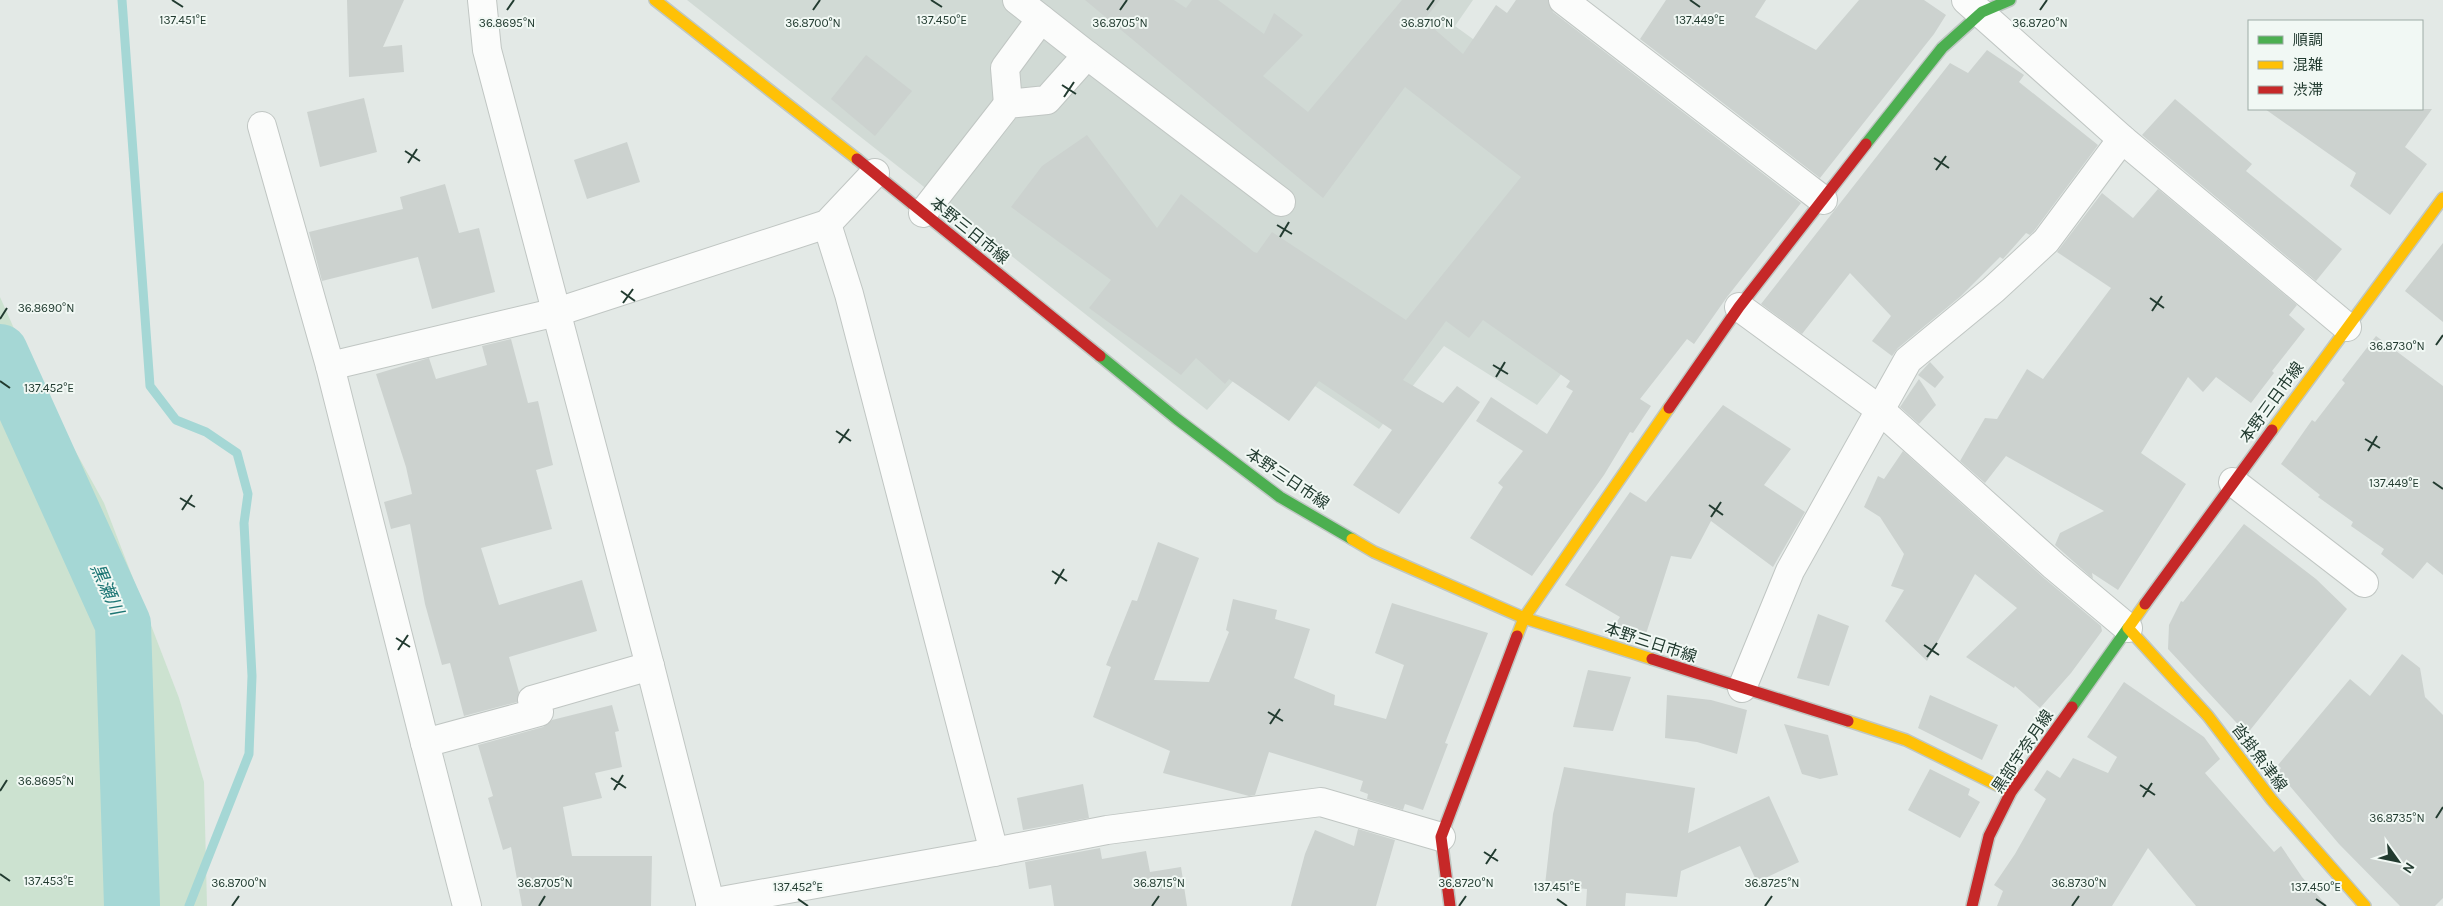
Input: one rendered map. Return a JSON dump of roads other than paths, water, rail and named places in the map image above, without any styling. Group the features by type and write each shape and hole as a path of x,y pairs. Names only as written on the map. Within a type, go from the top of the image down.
{"main road":[{"name":"本野三日市線","path":"655,0 875,173 1177,419 1280,497 1374,552 1524,618 1906,740 2010,792"},
{"path":"1450,906 1441,837 1524,618 1738,307 1974,6 2010,0"},
{"name":"本野三日市線","path":"2128,628 2232,482 2347,327 2441,205"},
{"name":"黒部宇奈月線","path":"1972,906 1989,836 2010,792 2128,628"},
{"name":"沓掛魚津線","path":"2128,628 2208,716 2272,800 2365,906"}],"street":[{"path":"482,0 487,50 650,666 710,905 1108,830 1321,802 1441,837"},
{"path":"1016,0 1281,202"},
{"path":"1563,0 1823,200"},
{"path":"1974,6 2122,139 2347,327"},
{"path":"923,213 1008,104 1005,68 1041,19"},
{"path":"1008,104 1047,100 1087,55"},
{"path":"262,126 330,366 467,906"},
{"path":"1742,688 1790,571 1908,360 1993,290 2046,241 2122,139"},
{"path":"330,366 557,312 827,224 875,173"},
{"path":"827,224 854,314 994,852"},
{"path":"1738,307 1879,409 2054,566 2128,628"},
{"path":"2232,482 2364,584"},
{"path":"425,744 539,712 532,700 650,666"}],"waterway":[{"path":"122,0 150,386 176,420 206,432 237,453 248,494 244,523 252,676 249,754 189,906"},
{"name":"黒瀬川","path":"0,352 123,624 132,906"}]}
